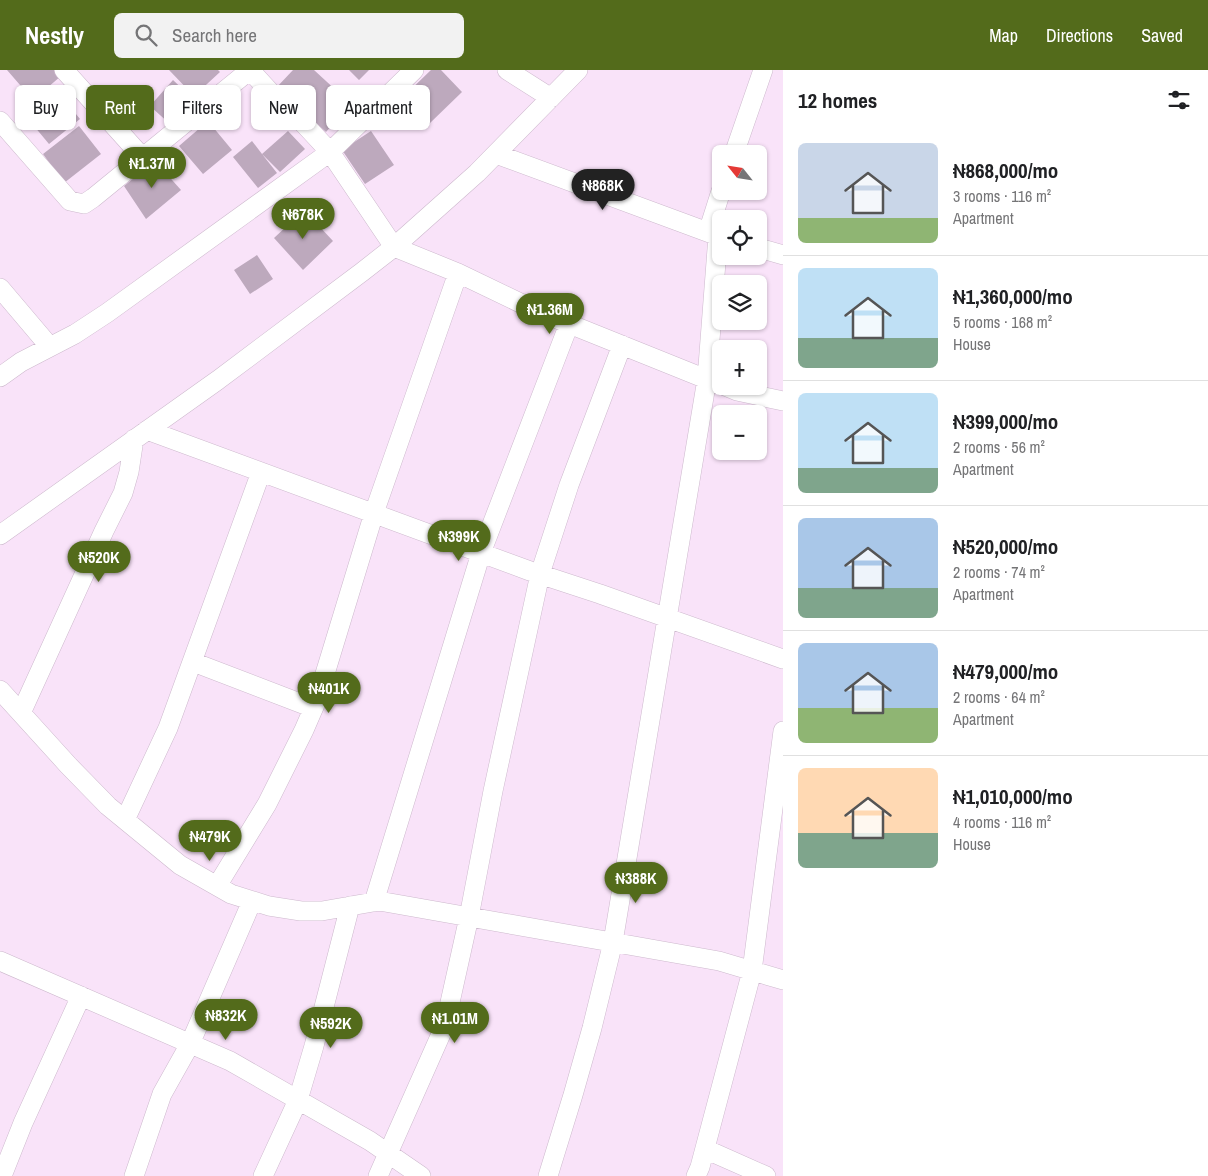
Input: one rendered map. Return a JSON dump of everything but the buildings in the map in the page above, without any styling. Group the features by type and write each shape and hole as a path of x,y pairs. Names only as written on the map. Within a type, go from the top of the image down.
{"street":[{"path":"64,70 144,158"},
{"path":"0,121 70,201 84,204 144,158 250,70 330,152 394,247 458,273 537,312 712,381"},
{"path":"0,377 21,362 75,334 107,314 330,152 414,70"},
{"path":"507,70 551,98"},
{"path":"0,535 218,380 394,247 477,173 578,70"},
{"path":"737,145 763,70"},
{"path":"496,154 712,234"},
{"path":"767,250 783,255"},
{"path":"715,340 716,265"},
{"path":"218,886 267,804 317,700 374,513 458,273"},
{"path":"0,288 50,347"},
{"path":"374,902 481,553 569,324"},
{"path":"378,1176 445,1025 540,574 569,485 622,345"},
{"path":"548,1176 592,1028 613,942 667,618 712,392"},
{"path":"754,395 783,401"},
{"path":"140,435 262,472 481,553 783,659"},
{"path":"21,713 123,493 140,435"},
{"path":"125,820 168,728 262,472"},
{"path":"193,662 313,708"},
{"path":"0,690 108,806 180,865 231,894 269,906 302,911 322,911 379,901 719,962 783,980"},
{"path":"696,1176 705,1149 752,971 783,731"},
{"path":"134,1176 162,1094 190,1044 252,901"},
{"path":"264,1176 298,1100 350,906"},
{"path":"0,961 230,1061 370,1140 421,1176"},
{"path":"2,1176 23,1123 81,996"},
{"path":"705,1149 766,1176"}]}
